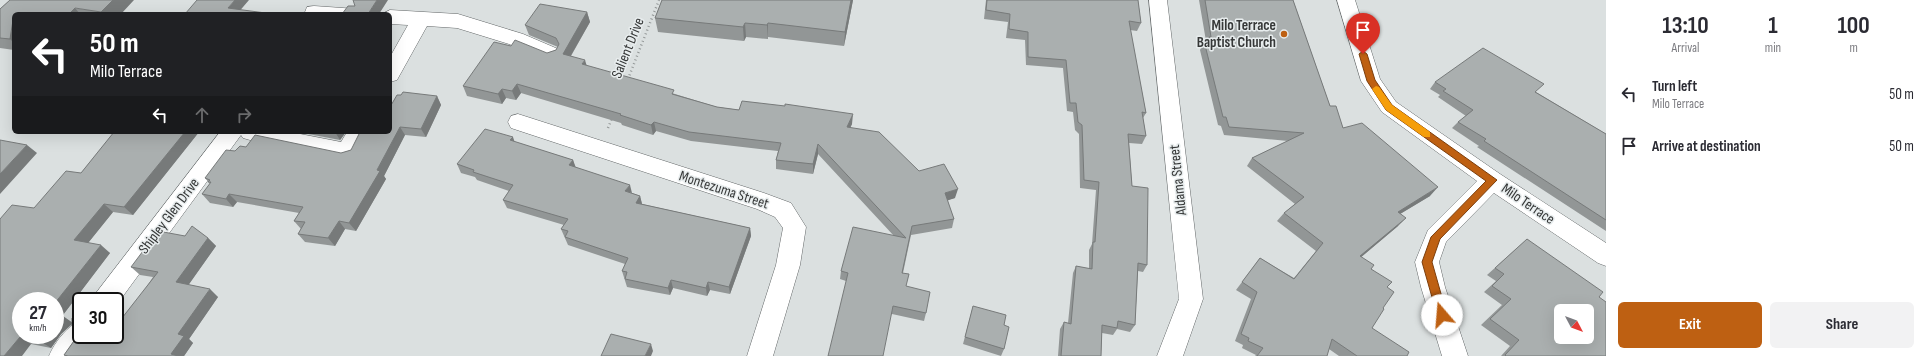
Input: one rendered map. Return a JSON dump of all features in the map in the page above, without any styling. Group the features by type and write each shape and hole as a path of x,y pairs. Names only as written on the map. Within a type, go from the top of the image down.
{"street":[{"name":"Aldama Street","path":"1158,0 1191,298 1170,356"},
{"name":"Milo Terrace","path":"1346,0 1371,81 1389,108 1492,180 1606,256"},
{"path":"313,8 338,12"},
{"path":"392,17 458,21 516,39 551,54"},
{"path":"392,71 421,19"},
{"name":"Montezuma Street","path":"518,122 600,150 764,202 783,210 795,227 788,265 760,356"},
{"name":"Shipley Glen Drive","path":"112,292 230,134"},
{"path":"260,134 347,152 357,134"},
{"path":"1455,356 1433,287 1427,262 1436,237 1492,180"},
{"path":"62,356 72,343"}],"path":[{"name":"Salient Drive","path":"625,85 659,0"},
{"path":"600,150 614,114"}],"building":[{"path":"10,0 113,0 101,12 75,8 71,12 12,12 10,39 0,38 0,9"},
{"path":"197,0 235,0 228,8 258,12 187,12"},
{"path":"353,0 377,0 369,12 344,12 348,6 355,6"},
{"path":"662,0 851,0 845,32 768,23 767,25 745,23 743,27 655,18"},
{"path":"987,0 1138,0 1141,23 1129,21 1146,113 1142,112 1146,136 1128,134 1132,186 1148,188 1147,265 1138,263 1135,325 1118,321 1117,328 1102,325 1101,356 1061,356 1064,322 1071,324 1076,266 1092,269 1099,182 1084,180 1082,125 1078,122 1076,103 1070,103 1066,60 1028,57 1028,32 1009,29 1010,14 986,10"},
{"path":"1205,0 1293,0 1330,106 1336,106 1343,128 1362,123 1438,187 1398,212 1406,218 1360,256 1374,265 1371,269 1392,282 1387,287 1394,292 1372,328 1409,352 1407,356 1357,356 1332,339 1327,356 1257,356 1263,348 1248,341 1249,338 1241,334 1257,292 1242,282 1260,258 1294,279 1323,243 1284,213 1304,197 1252,158 1304,133 1229,127 1226,117 1223,117 1204,41 1210,41 1209,37 1211,37"},
{"path":"540,4 587,12 563,54 585,60 582,64 674,90 672,94 717,107 739,110 742,101 785,106 785,104 853,114 847,127 879,132 919,171 944,164 958,189 945,193 954,219 912,226 902,273 909,274 906,286 930,292 926,313 893,306 883,356 828,356 848,273 841,271 853,227 906,238 818,144 813,164 776,160 781,143 689,132 654,122 651,125 620,115 621,114 517,84 512,91 502,89 498,94 463,86 494,42 511,46 515,40 547,53 556,50 559,44 556,38 525,25"},
{"path":"1483,48 1544,84 1535,92 1606,134 1606,220 1484,141 1486,139 1458,122 1473,110 1443,91 1446,89 1435,82"},
{"path":"403,92 437,96 421,129 400,127 377,170 380,171 349,223 339,221 328,238 298,234 305,222 294,221 303,207 229,194 226,199 202,194 211,182 208,182 210,180 205,178 226,150 235,151 240,146 246,147 255,135 341,153 351,150 359,134 392,134 392,104 397,95 401,95"},
{"path":"485,129 513,137 510,140 573,160 569,165 630,185 625,191 640,196 636,203 750,228 729,287 708,282 706,288 671,280 668,288 625,279 627,272 622,271 628,258 565,237 568,231 561,229 568,219 503,200 513,185 473,172 474,170 457,164"},
{"path":"112,134 183,134 124,207 104,204 74,240 101,245 64,292 12,292 12,344 14,344 4,356 0,356 0,219 12,205 34,208 66,171 81,173"},
{"path":"0,140 27,145 0,174"},
{"path":"192,226 208,238 176,282 210,289 178,334 184,336 171,354 178,356 64,355 72,344 124,344 124,315 158,272 131,267 158,231 185,236"},
{"path":"1527,239 1603,292 1599,297 1606,302 1606,356 1506,356 1505,355 1519,340 1490,319 1511,299 1492,286 1504,274 1495,268"},
{"path":"973,306 1006,315 1004,325 1009,327 1004,349 965,337"},
{"path":"611,334 651,344 645,356 601,356"}],"slow traffic":[{"path":"1376,89 1389,108 1427,135"}],"place":[{"name":"Milo Terrace Baptist Church","path":"1284,34"}],"route":[{"path":"1363,54 1371,81 1389,108 1492,180 1436,237 1427,262 1442,315"}]}
